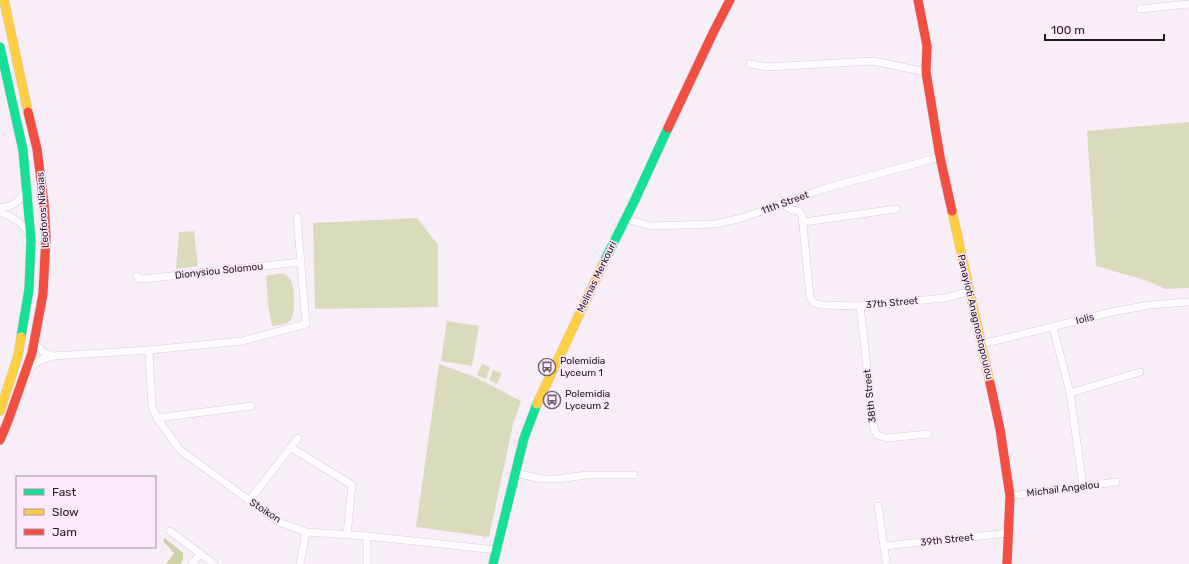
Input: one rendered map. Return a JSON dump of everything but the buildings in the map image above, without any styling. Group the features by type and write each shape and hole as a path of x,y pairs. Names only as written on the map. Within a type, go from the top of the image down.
{"main road":[{"name":"Leoforos Nikaias","path":"0,440 32,353 43,294 46,237 38,149 4,0"},
{"name":"Melinas Merkouri","path":"493,564 524,438 532,412 730,0"},
{"name":"Panayioti Anagnostopoulou","path":"918,0 927,46 926,72 940,157 1000,429 1010,496 1007,564"},
{"name":"Leoforos Nikaias","path":"0,47 23,150 31,240 29,289 18,356 0,411"}],"street":[{"path":"1140,9 1189,4"},
{"path":"750,64 767,67 874,61 926,72"},
{"name":"11th Street","path":"626,219 651,226 715,224 742,218 823,190 940,157"},
{"path":"0,208 15,204 20,200 27,188"},
{"path":"782,204 792,210 799,211 804,222 896,209"},
{"path":"0,212 20,223 27,230 31,240"},
{"path":"26,371 41,359 53,356 149,350 242,341 306,324 297,217"},
{"name":"37th Street","path":"804,222 810,297 814,303 822,305 860,306 945,298 969,292"},
{"name":"Dionysiou Solomou","path":"137,276 139,279 143,279 301,262"},
{"name":"Iolis","path":"982,344 1149,305 1189,302"},
{"name":"38th Street","path":"860,306 874,429 877,435 887,438 928,434"},
{"path":"1053,327 1070,393 1083,486"},
{"path":"34,342 43,352 53,356"},
{"name":"Stoikon","path":"149,350 152,407 157,418 180,450 279,522 306,532 367,536 497,550"},
{"path":"1070,393 1140,372"},
{"path":"157,418 251,406"},
{"path":"250,501 298,438"},
{"path":"290,447 352,485 347,535"},
{"path":"516,473 542,479 557,479 587,475 634,475"},
{"name":"Michail Angelou","path":"1010,496 1116,482"},
{"path":"878,506 886,561"},
{"path":"170,530 214,564"},
{"path":"300,564 306,532"},
{"name":"39th Street","path":"884,546 1009,533"},
{"path":"367,536 367,564"},
{"path":"192,564 200,554"}],"green space":[{"path":"1189,122 1189,288 1165,289 1148,281 1096,266 1087,131"},
{"path":"417,218 438,245 438,307 315,309 313,223"},
{"path":"194,231 198,266 176,269 179,232"},
{"path":"283,273 290,279 293,287 294,300 292,318 290,321 282,325 272,326 268,304 266,276"},
{"path":"447,321 479,326 472,366 441,361"},
{"path":"439,364 475,377 521,401 513,424 489,537 416,527"},
{"path":"482,364 490,367 486,379 477,375"},
{"path":"493,370 502,373 497,384 489,380"},
{"path":"165,538 183,553 181,564 166,564 174,553 163,541"}],"traffic: fast":[{"path":"0,47 23,150 31,240 29,289 21,337"},
{"path":"603,264 668,128"},
{"path":"493,564 524,438 537,404"}],"traffic: slow":[{"path":"4,0 28,112"},
{"path":"952,211 990,383"},
{"path":"537,404 603,264"},
{"path":"0,411 18,356 21,337"}],"traffic: jam":[{"path":"668,128 730,0"},
{"path":"918,0 927,46 926,72 940,157 952,211"},
{"path":"0,440 32,353 43,294 46,237 44,203 37,149 28,112"},
{"path":"990,383 1000,429 1010,496 1007,564"}],"place":[{"name":"Polemidia Lyceum 1","path":"547,367"},
{"name":"Polemidia Lyceum 2","path":"552,400"}]}
